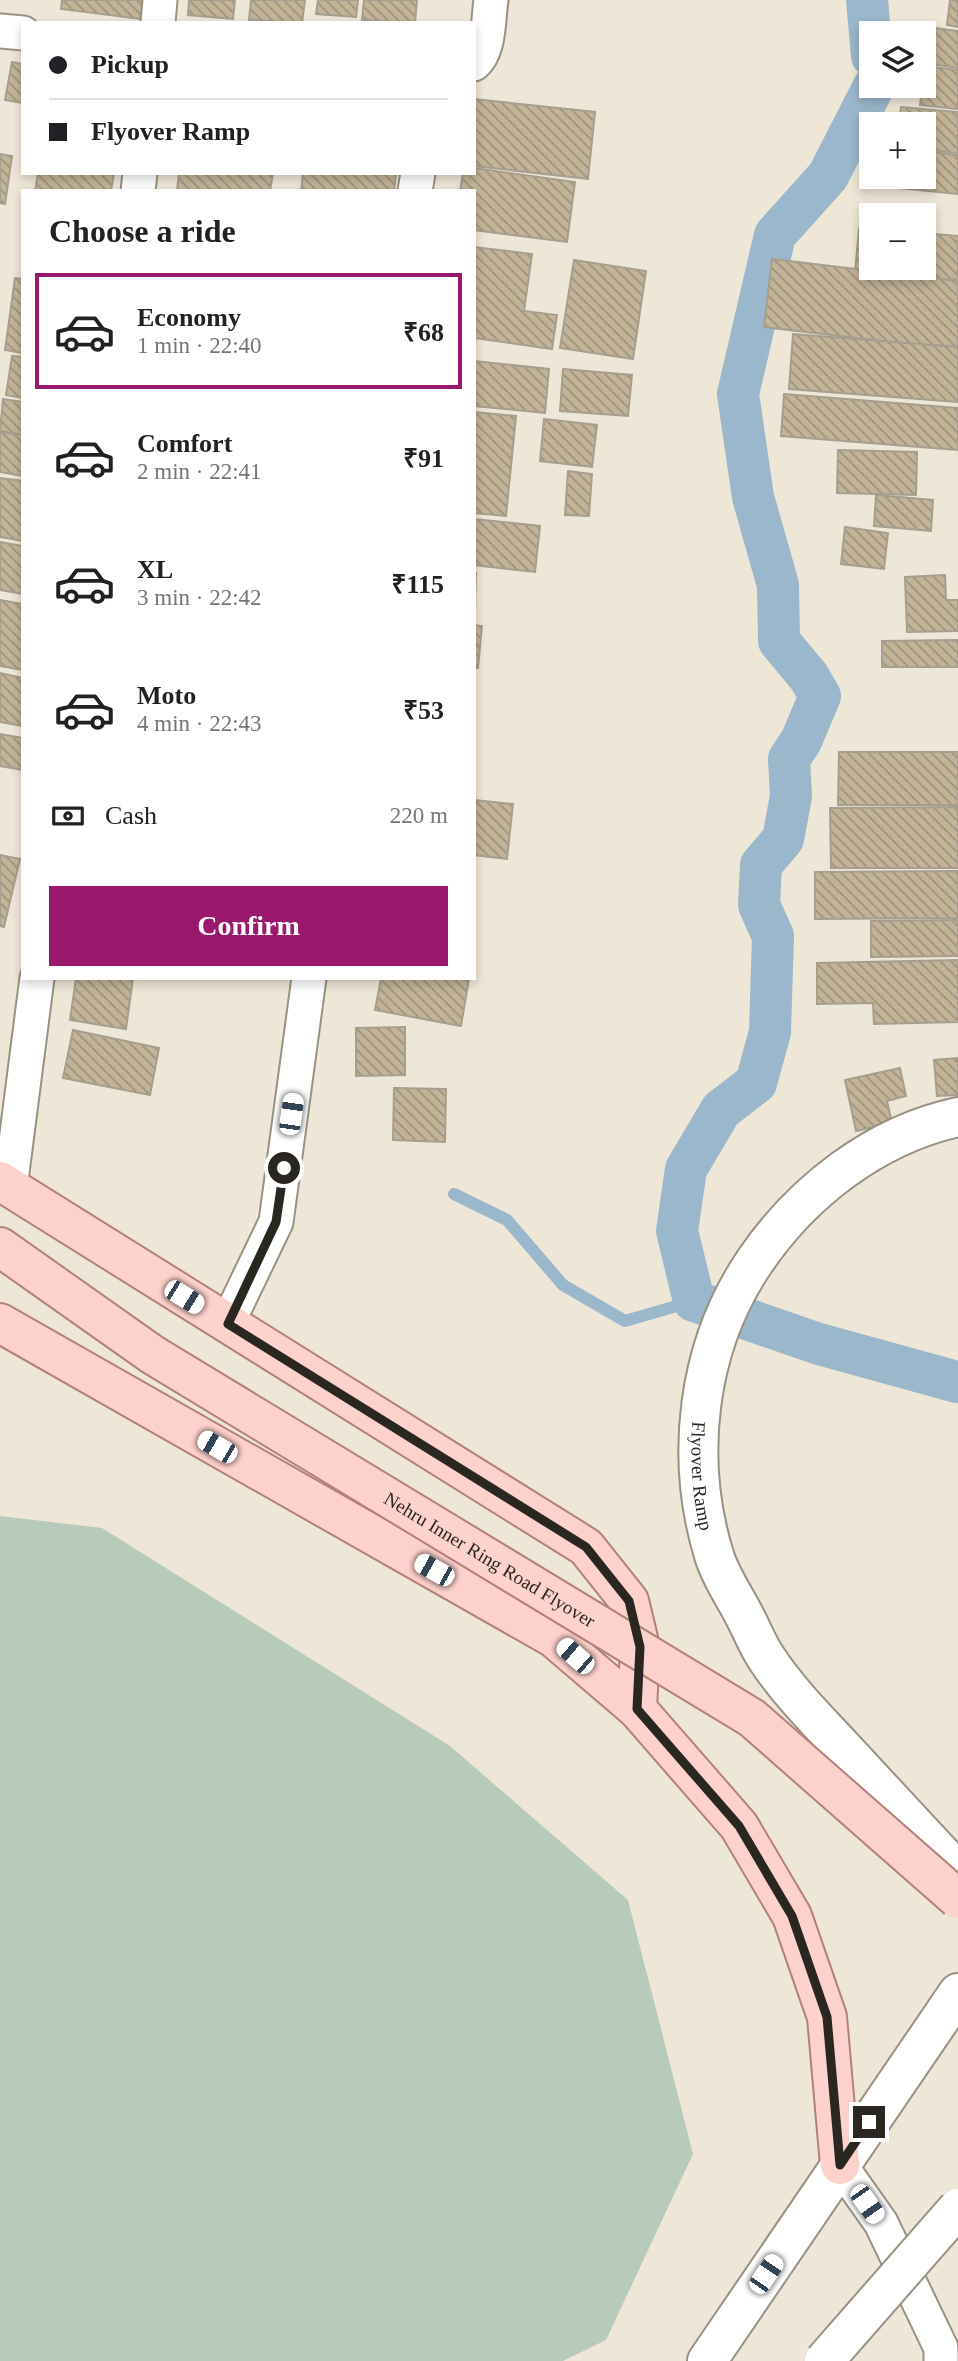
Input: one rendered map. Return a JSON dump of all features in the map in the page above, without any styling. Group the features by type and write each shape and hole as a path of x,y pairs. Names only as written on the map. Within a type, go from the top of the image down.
{"main road":[{"path":"5,1184 586,1547 629,1601 640,1647 637,1709"},
{"name":"Nehru Inner Ring Road Flyover","path":"0,1247 153,1355 752,1718 958,1899"},
{"path":"0,1323 554,1638 637,1709 739,1826 792,1916 827,2017 840,2165"}],"street":[{"path":"158,21 160,0"},
{"path":"476,63 486,41 491,0"},
{"path":"0,32 21,33"},
{"path":"5,1184 37,980"},
{"path":"228,1324 276,1222 309,980"},
{"name":"Flyover Ramp","path":"958,1117 900,1138 845,1168 803,1200 771,1237 739,1285 714,1347 698,1412 698,1483 714,1557 767,1659 818,1721 958,1872"},
{"path":"707,2361 958,1993"},
{"path":"840,2165 880,2223 941,2348 941,2361"},
{"path":"824,2361 958,2208"}],"green space":[{"path":"0,1516 102,1528 450,1746 628,1900 693,2154 606,2340 563,2361 0,2361"}],"building":[{"path":"62,0 143,0 140,19 61,9"},
{"path":"189,0 235,0 233,19 188,15"},
{"path":"251,0 305,0 302,21 249,20"},
{"path":"318,0 358,0 356,17 316,14"},
{"path":"364,0 417,0 415,21 362,20"},
{"path":"950,0 958,0 958,27 947,25"},
{"path":"936,28 958,31 958,68 936,65"},
{"path":"12,62 21,64 21,103 5,100"},
{"path":"936,67 958,70 958,109 920,105 921,98 936,98"},
{"path":"476,99 595,112 588,179 476,166"},
{"path":"901,107 958,112 958,153 936,150 936,112 900,112"},
{"path":"936,152 958,155 958,194 909,189 936,189"},
{"path":"0,154 12,156 5,204 0,203"},
{"path":"476,168 575,182 567,242 476,230 476,189 460,189 463,175 476,175"},
{"path":"38,175 114,175 111,189 35,189"},
{"path":"179,175 273,175 270,189 177,189"},
{"path":"303,175 396,175 394,189 301,189"},
{"path":"859,228 859,273 855,273"},
{"path":"936,234 958,236 958,280 936,279"},
{"path":"476,247 532,254 524,311 557,315 552,349 476,338"},
{"path":"772,259 859,269 859,280 936,278 958,281 958,350 764,327"},
{"path":"574,260 646,271 633,359 560,348"},
{"path":"15,278 21,279 21,353 5,350"},
{"path":"793,334 958,347 958,402 789,389"},
{"path":"12,356 21,357 21,398 6,395"},
{"path":"476,361 549,369 545,413 476,406"},
{"path":"563,369 632,375 628,416 560,411"},
{"path":"784,394 958,408 958,450 781,436"},
{"path":"3,399 21,402 21,435 0,431"},
{"path":"476,412 516,416 506,516 476,513"},
{"path":"544,419 597,425 592,467 540,461"},
{"path":"0,432 21,435 21,476 0,472"},
{"path":"838,450 917,452 916,495 837,493"},
{"path":"568,471 592,474 589,516 565,515"},
{"path":"0,478 21,481 21,541 0,537"},
{"path":"876,495 933,500 931,531 874,526"},
{"path":"476,519 540,526 535,572 476,565"},
{"path":"845,527 888,533 884,569 841,564"},
{"path":"0,542 21,546 21,594 0,590"},
{"path":"945,575 946,600 958,600 958,631 907,632 905,577"},
{"path":"0,600 21,604 21,670 0,666"},
{"path":"476,625 482,626 476,668"},
{"path":"958,640 958,667 882,667 882,641"},
{"path":"0,673 21,678 21,726 0,722"},
{"path":"0,734 21,738 21,770 0,766"},
{"path":"839,752 958,752 958,805 838,805"},
{"path":"476,800 513,804 507,859 476,855"},
{"path":"958,807 958,868 831,868 830,808"},
{"path":"0,855 20,859 4,927 0,926"},
{"path":"958,871 958,918 815,919 815,872"},
{"path":"958,920 958,956 871,957 871,921"},
{"path":"958,960 958,1022 874,1024 873,1003 817,1004 817,963"},
{"path":"76,980 133,980 126,1029 70,1020"},
{"path":"381,980 469,980 461,1026 375,1010"},
{"path":"405,1027 405,1075 356,1076 356,1028"},
{"path":"73,1030 159,1048 150,1095 63,1078"},
{"path":"958,1058 958,1095 937,1096 934,1060"},
{"path":"900,1068 906,1096 887,1101 892,1123 856,1131 845,1080"},
{"path":"394,1088 446,1089 445,1142 393,1140"}],"waterway":[{"path":"867,0 869,21"},
{"path":"868,98 828,176 775,235 738,394 753,497 778,585 779,641 809,677 820,696 801,741 789,759 791,796 783,839 761,865 759,905 773,936 770,1032 756,1083 721,1110 686,1169 677,1231 694,1301 819,1344 957,1382"},
{"path":"454,1194 507,1220 563,1285 625,1321 694,1301"}],"route":[{"path":"284,1168 276,1222 228,1324 586,1547 629,1601 640,1647 637,1709 739,1826 792,1916 827,2017 840,2165 869,2122"}]}
